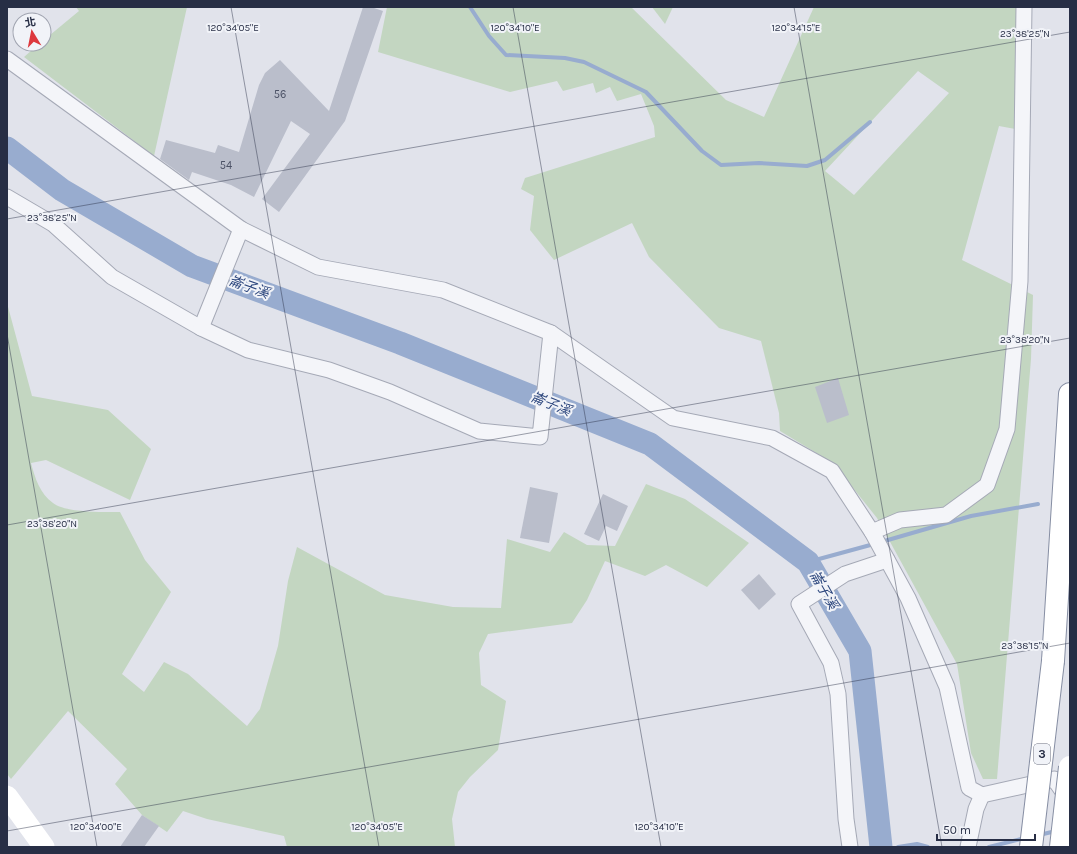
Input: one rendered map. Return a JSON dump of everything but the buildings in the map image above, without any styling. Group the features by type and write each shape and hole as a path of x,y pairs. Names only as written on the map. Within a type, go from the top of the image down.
{"highway":[{"name":"3","path":"1031,847 1053,661 1070,394"},
{"path":"1060,847 1065,772"}],"street":[{"path":"872,532 900,520 946,515 986,485 1007,428 1020,281 1024,7"},
{"path":"7,59 241,229 318,267 443,290 551,333 673,418 772,438 832,471 872,532 908,598 947,687 969,788 982,795 1065,772 1070,802"},
{"path":"7,197 53,224 112,277 201,328 248,350 329,370 390,392 479,431 540,437 551,333"},
{"path":"201,328 211,300 241,229"},
{"path":"850,847 846,819 838,694 831,663 799,604 845,574 887,560"},
{"path":"968,847 976,809 982,795"},
{"path":"7,796 44,847"}],"green space":[{"path":"76,7 187,7 154,156 24,57 30,52 52,52 52,33 79,11"},
{"path":"387,7 631,7 726,100 764,117 814,7 1019,7 1021,130 999,126 962,260 1033,295 1031,359 997,779 983,779 971,753 957,664 877,518 833,463 780,431 779,413 761,341 719,328 649,257 632,223 554,260 530,230 534,196 521,189 525,178 655,137 654,126 641,94 617,101 610,87 596,93 593,83 563,91 557,81 510,92 378,52","holes":["918,71 949,93 854,195 825,171"]},
{"path":"652,7 673,7 665,24"},
{"path":"7,303 32,396 108,410 151,449 130,500 46,460 31,463 36,480 41,490 53,503 67,509 120,512 145,560 171,592 122,674 144,692 164,662 188,674 247,726 260,709 278,646 288,581 297,547 385,595 453,607 501,608 507,539 550,552 564,532 587,545 615,546 646,484 685,499 749,543 707,587 666,565 645,576 605,561 587,600 572,623 488,634 479,653 481,685 506,701 498,750 470,777 458,792 452,819 455,847 287,847 284,836 207,819 183,811 167,832 142,815 115,784 127,769 68,711 11,779 7,774"}],"waterway":[{"path":"470,7 489,36 506,55 565,58 584,62 646,92 702,151 721,165 759,163 807,166 825,160 870,122"},
{"name":"崙子溪","path":"7,148 62,190 192,266 400,343 650,444 808,562 860,651 881,847"},
{"path":"881,542 971,516 1038,504"},
{"path":"808,562 874,544"},
{"path":"1039,835 1056,831"},
{"path":"989,847 1025,838"},
{"path":"898,847 917,844 928,847"}]}
